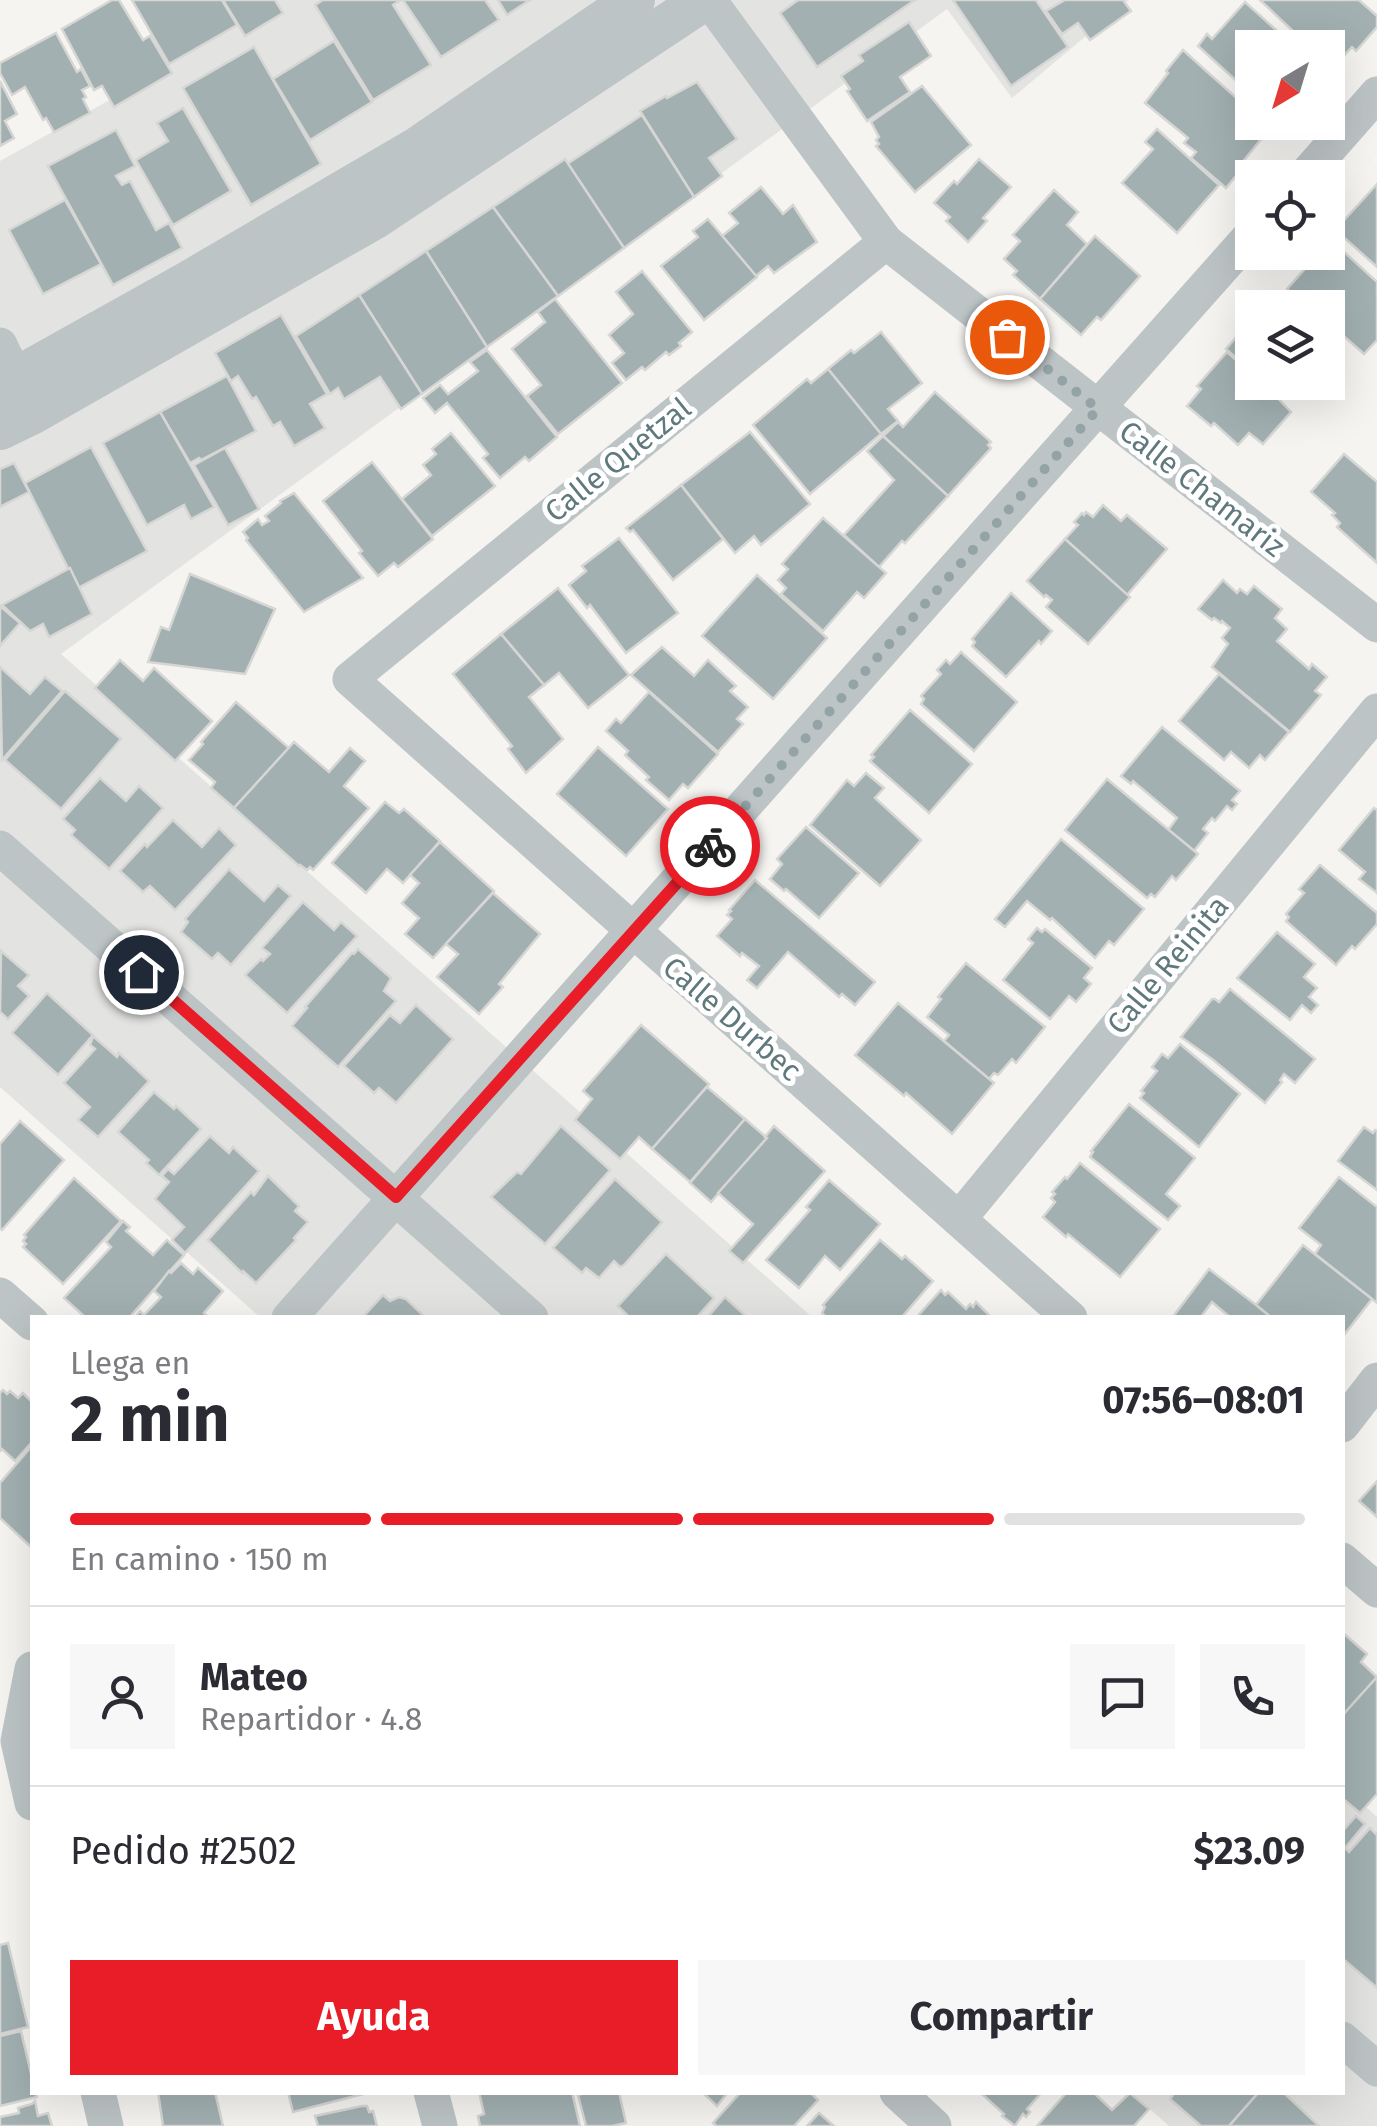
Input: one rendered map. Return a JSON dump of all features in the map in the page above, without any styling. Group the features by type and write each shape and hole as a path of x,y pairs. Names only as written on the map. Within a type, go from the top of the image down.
{"street":[{"path":"10,391 417,148 634,0"},
{"path":"10,391 375,218 707,0"},
{"name":"Calle Chamariz","path":"707,0 886,242 1377,625"},
{"path":"1319,160 1377,94"},
{"name":"Calle Quetzal","path":"350,679 886,242"},
{"path":"292,1315 1235,253"},
{"name":"Calle Durbec","path":"350,679 1067,1315"},
{"name":"Calle Reinita","path":"959,1218 1377,711"},
{"path":"0,848 528,1315"},
{"path":"0,1295 30,1322"},
{"path":"1345,1421 1377,1380"},
{"path":"1345,1563 1377,1590"},
{"path":"30,1679 18,1740 30,1793"},
{"path":"1345,2042 1377,2069"},
{"path":"99,2095 106,2126"},
{"path":"433,2095 440,2126"},
{"path":"900,2095 933,2126"}],"shaded area":[{"path":"269,0 1129,0 1012,98 947,9 61,654 810,1315 258,1315 0,1087 0,161 133,87"},
{"path":"1345,1788 1377,1817 1377,2126 1169,2126 1134,2095 1345,2095"}],"building":[{"path":"112,0 119,0 143,40 150,36 172,73 114,107 102,86 94,90 62,29"},
{"path":"132,0 222,0 237,25 169,64"},
{"path":"223,0 275,0 283,13 245,36"},
{"path":"323,0 401,0 393,5 431,65 373,100 315,5"},
{"path":"403,0 485,0 499,20 441,57"},
{"path":"498,0 530,0 507,15"},
{"path":"798,0 915,0 817,67 780,13"},
{"path":"953,0 1036,0 1068,47 1011,86"},
{"path":"1065,0 1123,0 1131,11 1090,40 1078,23 1062,34 1046,11"},
{"path":"1260,0 1359,0 1377,16 1377,27 1356,51 1352,47 1345,55 1345,30 1292,30"},
{"path":"1245,2 1276,30 1235,30 1235,80 1198,46 1207,34 1212,39"},
{"path":"909,22 931,56 900,77 910,92 867,121 841,76 863,61 859,55"},
{"path":"56,33 77,72 81,69 90,86 82,90 90,113 54,132 25,87 12,95 0,73 0,63"},
{"path":"334,41 372,102 310,140 273,79"},
{"path":"254,47 321,164 251,205 183,88"},
{"path":"1183,50 1235,97 1235,140 1260,140 1244,160 1235,160 1235,177 1226,188 1191,158 1196,152 1184,143 1188,138 1145,103"},
{"path":"0,81 17,114 5,121 14,138 0,146"},
{"path":"697,82 737,139 709,158 722,176 694,197 640,111"},
{"path":"922,86 971,145 915,192 876,146 879,137 871,122"},
{"path":"183,108 231,191 173,225 136,160 168,141 157,123"},
{"path":"642,115 694,197 624,248 567,164"},
{"path":"1157,129 1219,185 1177,233 1122,183 1153,149 1145,142"},
{"path":"116,130 135,166 116,176 122,185 130,181 156,230 169,223 182,248 113,285 48,166"},
{"path":"565,159 624,248 558,296 493,207"},
{"path":"979,159 1011,187 968,242 934,203"},
{"path":"1377,184 1377,267 1345,238 1345,219"},
{"path":"761,187 783,214 793,205 817,242 774,273 768,266 756,276 722,236 738,223 729,213"},
{"path":"1054,190 1078,212 1067,225 1087,244 1040,299 1013,275 1017,271 1004,259 1020,241 1013,235"},
{"path":"65,200 101,264 43,294 9,230"},
{"path":"493,207 558,296 487,347 426,251"},
{"path":"708,219 757,277 704,320 661,266 698,237 693,231"},
{"path":"1095,236 1140,276 1101,320 1097,317 1081,335 1040,299"},
{"path":"426,251 487,347 422,394 359,295"},
{"path":"1345,253 1377,282 1377,340 1364,354 1345,337 1345,290 1287,289 1304,270 1345,270"},
{"path":"642,271 692,332 669,355 666,352 626,380 612,363 624,353 609,335 633,314 616,292"},
{"path":"359,295 422,394 401,409 380,377 344,399 338,388 330,394 296,336"},
{"path":"555,299 622,383 558,434 527,396 541,385 512,349 545,322 538,312"},
{"path":"281,315 327,394 310,404 325,428 294,446 280,422 273,426 238,376 231,381 215,353"},
{"path":"881,332 922,383 888,409 898,421 881,434 828,369"},
{"path":"1235,339 1235,357 1226,349"},
{"path":"487,350 557,437 529,461 525,457 500,478 483,458 488,454 447,403 435,413 423,398 440,385 448,394 478,371 470,362"},
{"path":"1227,352 1235,359 1235,400 1279,400 1291,412 1263,444 1249,433 1238,445 1187,406 1201,389 1197,386"},
{"path":"828,369 881,434 810,494 753,425 807,379 811,383"},
{"path":"227,376 256,431 190,463 160,412"},
{"path":"935,392 991,442 991,448 948,496 883,436 898,422 903,427"},
{"path":"160,412 214,507 191,519 184,505 147,525 103,443"},
{"path":"750,432 810,504 761,545 754,536 735,553 681,485"},
{"path":"451,433 495,486 432,536 402,499 431,475 423,465 436,454 432,449"},
{"path":"883,436 948,496 879,567 844,535 894,480 867,451"},
{"path":"91,447 147,551 78,588 25,483"},
{"path":"225,448 259,509 228,525 194,465"},
{"path":"1344,454 1377,482 1377,563 1337,527 1340,523 1332,515 1335,513 1311,492"},
{"path":"372,462 433,539 398,567 394,563 378,576 323,501"},
{"path":"14,463 29,492 0,507 0,469"},
{"path":"681,485 723,539 673,580 633,530 626,528"},
{"path":"294,493 363,578 304,612 243,532 258,519 262,525 269,521 265,516"},
{"path":"1103,505 1121,521 1127,515 1167,549 1127,595 1065,539 1078,525 1074,522 1082,513 1093,517"},
{"path":"823,518 886,573 864,598 857,592 823,631 781,594 786,588 778,580 788,569 782,564"},
{"path":"619,538 678,613 626,653 590,605 587,608 569,585 586,571 582,566"},
{"path":"1065,539 1130,597 1088,644 1046,607 1052,600 1027,581"},
{"path":"70,568 92,614 49,637 43,624 30,631 2,605"},
{"path":"190,574 275,609 245,674 148,662 161,627 169,630"},
{"path":"757,575 827,638 773,699 702,636"},
{"path":"1223,580 1237,593 1240,589 1247,594 1254,586 1282,609 1275,618 1287,629 1277,641 1309,669 1312,664 1327,677 1315,691 1321,695 1290,732 1212,667 1228,644 1222,638 1230,628 1198,609"},
{"path":"558,588 629,675 588,708 559,673 544,685 501,634"},
{"path":"1011,593 1052,631 1006,677 972,646 972,639"},
{"path":"0,606 20,623 0,646"},
{"path":"501,634 544,685 529,697 563,739 526,773 508,749 512,746 453,674"},
{"path":"662,647 694,676 708,660 736,686 730,691 748,707 737,719 743,724 718,752 631,675"},
{"path":"961,652 1017,702 974,751 921,704 921,696 941,674 937,670"},
{"path":"120,660 143,681 154,668 212,721 175,761 95,688"},
{"path":"0,667 30,694 45,677 62,691 2,760"},
{"path":"1219,674 1289,732 1265,760 1260,755 1249,768 1231,752 1224,760 1179,721"},
{"path":"65,691 121,739 61,809 5,760"},
{"path":"649,692 718,754 688,788 683,784 669,800 646,780 649,777 625,755 628,751 606,731 616,719 621,723"},
{"path":"236,702 289,748 234,808 211,788 215,782 189,760"},
{"path":"910,710 972,764 929,813 870,761"},
{"path":"1162,727 1240,791 1232,800 1237,804 1232,810 1227,806 1203,829 1208,833 1194,851 1168,830 1177,818 1133,781 1131,784 1121,776"},
{"path":"294,742 329,772 350,748 365,761 344,786 369,808 313,870 299,866 234,808"},
{"path":"598,747 668,809 626,856 557,794"},
{"path":"866,773 884,788 875,798 921,840 880,886 810,825 847,780 854,786"},
{"path":"100,778 126,801 139,786 163,808 109,869 71,835 75,830 63,819"},
{"path":"1107,779 1198,854 1155,897 1151,894 1147,898 1065,830"},
{"path":"385,802 399,813 404,809 440,841 403,883 387,869 366,893 332,863"},
{"path":"1374,808 1377,893 1359,879 1365,872 1339,850"},
{"path":"173,820 202,847 219,828 236,845 175,910 150,886 143,892 120,871"},
{"path":"806,827 859,873 819,918 770,879 782,864 777,859"},
{"path":"1061,839 1144,909 1114,945 1109,941 1095,958 1052,918 1027,901 1005,927 995,919"},
{"path":"440,842 494,891 433,958 405,934 419,918 402,903 419,883 410,875"},
{"path":"1320,865 1377,913 1377,924 1336,965 1286,921 1286,914 1304,893 1299,889"},
{"path":"229,869 264,901 278,885 291,896 231,965 218,953 212,959 181,932 188,922 185,919"},
{"path":"755,880 875,982 855,1005 842,994 839,997 788,952 757,988 747,980 759,966 717,936 732,919 727,915 729,910"},
{"path":"493,893 540,934 479,1014 437,977 458,954 446,944"},
{"path":"303,902 334,930 341,922 357,936 287,1013 245,975 270,954 262,948"},
{"path":"1037,928 1042,932 1045,929 1092,968 1084,978 1091,984 1076,1002 1069,996 1050,1019 1003,980 1033,943 1028,939"},
{"path":"1277,932 1315,964 1304,977 1317,988 1309,997 1318,1005 1311,1013 1302,1005 1290,1020 1237,978"},
{"path":"358,949 391,978 384,991 396,1001 338,1067 292,1026"},
{"path":"1,951 29,975 18,986 29,996 8,1019 0,1012"},
{"path":"966,963 1045,1027 1016,1063 1012,1059 989,1079 944,1041 949,1035 927,1017"},
{"path":"1230,989 1315,1059 1295,1083 1284,1074 1265,1103 1181,1037 1212,999 1219,1002"},
{"path":"47,993 93,1035 58,1075 12,1033"},
{"path":"898,1003 994,1083 952,1134 855,1055"},
{"path":"416,1005 453,1039 396,1103 379,1088 374,1093 344,1066 390,1015 400,1023"},
{"path":"641,1025 709,1084 652,1149 639,1137 620,1159 575,1120 592,1099 583,1091"},
{"path":"93,1036 117,1057 119,1053 149,1081 98,1137 78,1120 90,1107 64,1083 95,1049 90,1045"},
{"path":"1180,1044 1240,1094 1199,1147 1140,1098 1157,1071 1152,1067 1162,1054 1168,1058"},
{"path":"707,1087 745,1119 690,1182 652,1149"},
{"path":"154,1092 201,1129 159,1175 146,1163 149,1160 118,1132"},
{"path":"1129,1104 1195,1158 1166,1194 1180,1206 1168,1220 1090,1157"},
{"path":"745,1119 767,1138 711,1202 690,1183"},
{"path":"20,1121 64,1160 2,1230 0,1144"},
{"path":"561,1126 610,1170 545,1244 491,1197 517,1172 521,1174"},
{"path":"774,1126 825,1171 743,1263 729,1251 753,1224 718,1193"},
{"path":"1364,1127 1373,1133 1377,1131 1377,1190 1338,1161"},
{"path":"210,1136 229,1153 233,1147 259,1171 185,1253 172,1240 184,1227 155,1199 169,1182 162,1176 168,1169 174,1174"},
{"path":"1080,1163 1160,1229 1120,1277 1043,1217 1055,1202 1052,1192"},
{"path":"268,1176 299,1206 295,1211 308,1222 256,1283 208,1240"},
{"path":"1339,1177 1377,1207 1377,1303 1315,1254 1321,1245 1299,1228"},
{"path":"74,1178 121,1221 63,1284 23,1247 23,1241"},
{"path":"615,1179 662,1222 624,1265 620,1267 614,1261 599,1278 586,1268 582,1273 553,1248"},
{"path":"829,1180 880,1224 840,1270 825,1256 799,1288 766,1260 810,1210 806,1207"},
{"path":"123,1221 130,1227 126,1231 153,1255 167,1240 184,1255 132,1315 83,1315 64,1298 111,1247 106,1242"},
{"path":"880,1240 933,1281 904,1315 824,1315 823,1305"},
{"path":"1303,1245 1372,1299 1345,1334 1345,1315 1268,1315 1256,1305"},
{"path":"666,1254 714,1298 699,1315 627,1315 618,1306"},
{"path":"181,1263 193,1274 198,1268 223,1291 206,1315 144,1315 161,1297 154,1291"},
{"path":"1209,1269 1268,1315 1227,1315 1212,1302 1202,1315 1174,1315"},
{"path":"941,1290 966,1309 976,1302 989,1315 919,1315"},
{"path":"383,1295 390,1301 406,1299 423,1315 365,1315"},
{"path":"725,1297 745,1315 710,1315"},
{"path":"10,1391 18,1398 23,1393 30,1400 30,1444 15,1461 0,1451 0,1393"},
{"path":"30,1448 30,1546 0,1518 0,1483"},
{"path":"1377,1481 1377,1517 1359,1501"},
{"path":"1345,1635 1367,1654 1361,1662 1377,1677 1345,1713"},
{"path":"1377,1677 1377,1794 1360,1813 1345,1800 1345,1713"},
{"path":"1356,1816 1365,1824 1345,1848 1345,1829"},
{"path":"1370,1828 1377,1835 1377,1988 1345,1961 1345,1848 1349,1852"},
{"path":"8,1943 28,2027 0,2034 0,1945"},
{"path":"21,2031 30,2069 30,2095 37,2097 0,2106 0,2036"},
{"path":"158,2095 216,2095 223,2126 163,2126"},
{"path":"289,2095 359,2095 293,2112"},
{"path":"480,2095 573,2095 580,2126 480,2126 478,2116 484,2114"},
{"path":"578,2095 620,2095 626,2123 586,2126"},
{"path":"705,2095 726,2095 717,2106"},
{"path":"738,2095 813,2095 818,2100 794,2126 713,2123"},
{"path":"983,2095 1039,2095 1027,2109 1030,2112 1026,2117 1023,2114 1015,2126"},
{"path":"1064,2095 1096,2095 1112,2110 1132,2095 1149,2109 1134,2126 1037,2126"},
{"path":"1173,2095 1256,2095 1229,2126 1201,2126 1170,2099"},
{"path":"1256,2095 1286,2095 1319,2126 1229,2126"},
{"path":"35,2101 38,2116 48,2113 52,2126 0,2126 0,2117 19,2113 18,2108"},
{"path":"362,2106 373,2111 377,2126 318,2126 315,2116"},
{"path":"819,2113 834,2126 807,2126"}],"way so far":[{"path":"710,846 1098,409 1007,337"}],"route":[{"path":"141,972 396,1197 710,846"}]}
